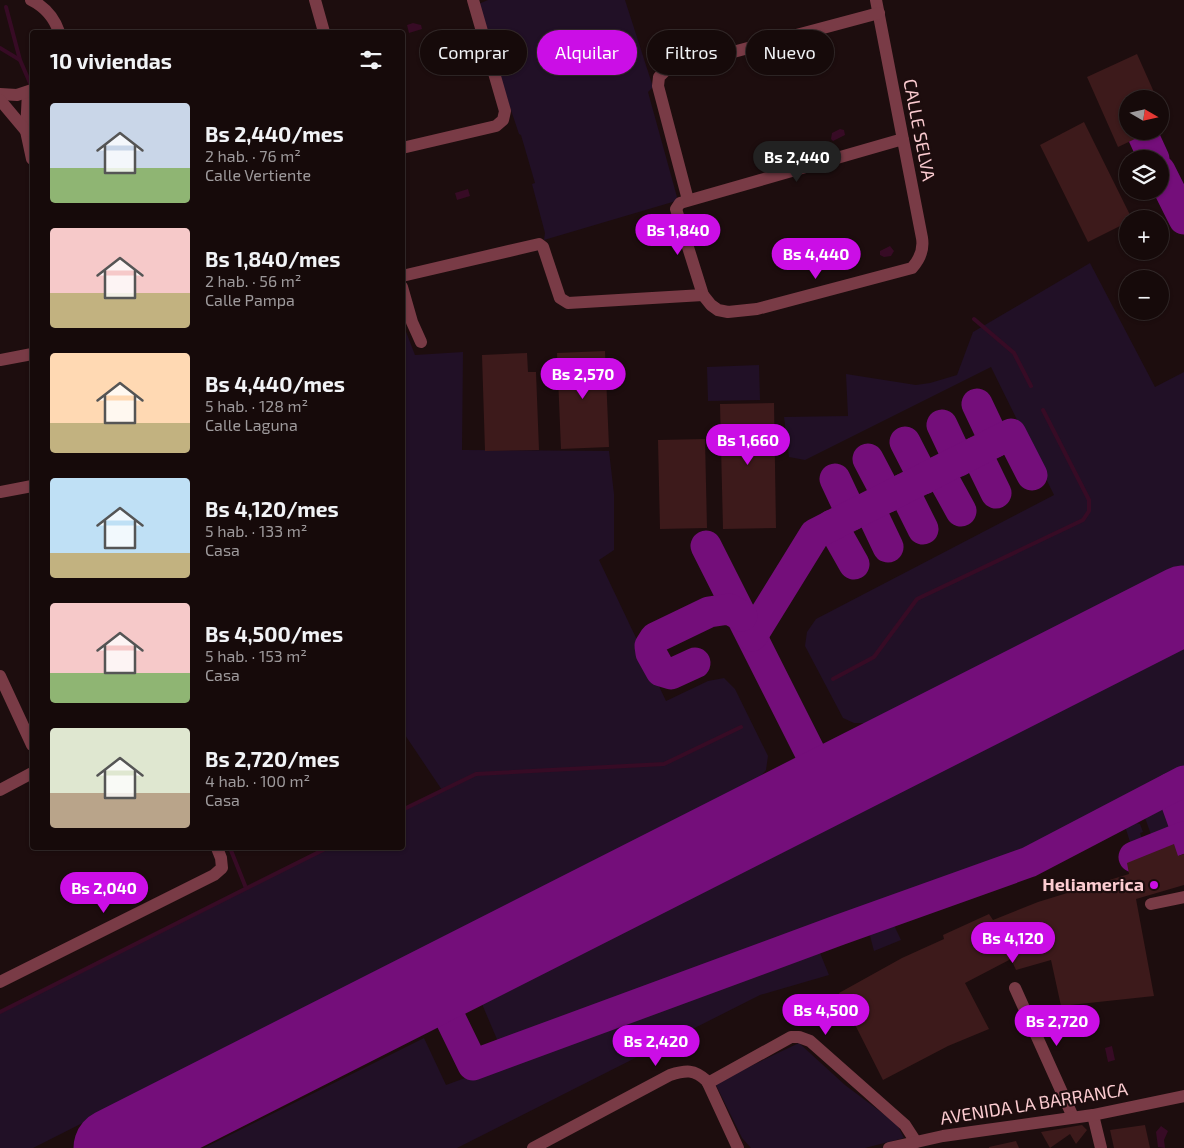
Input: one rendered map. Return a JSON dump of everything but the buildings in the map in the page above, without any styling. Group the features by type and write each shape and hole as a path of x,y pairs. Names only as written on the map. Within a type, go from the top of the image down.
{"street":[{"path":"31,0 41,5 52,16 58,30"},
{"path":"315,0 323,30"},
{"path":"405,147 496,126 503,120 505,111 473,0"},
{"name":"CALLE SELVA","path":"703,295 710,305 718,310 728,312 771,306 912,268 922,253 922,238 876,0"},
{"path":"688,200 658,86 659,77 666,70 878,13"},
{"path":"0,94 30,91 26,131 30,150"},
{"path":"0,100 26,131"},
{"path":"405,275 539,244 543,247 558,294 568,304 703,295 676,209 680,203 902,139"},
{"path":"405,298 412,322 421,342"},
{"path":"0,360 30,354"},
{"path":"0,492 30,486"},
{"path":"0,676 30,741"},
{"path":"0,790 30,774"},
{"path":"0,982 214,875 222,868 218,850"},
{"path":"1151,904 1184,897"},
{"path":"1016,988 1074,1118"},
{"path":"708,1083 780,1042 800,1037 810,1041 905,1125 916,1142"},
{"path":"536,1147 670,1075 686,1070 699,1074 708,1083 739,1147"},
{"name":"AVENIDA LA BARRANCA","path":"889,1148 916,1142 944,1142 1093,1115 1184,1096"},
{"path":"1093,1115 1102,1148"}],"shaded area":[{"path":"488,0 625,0 635,30 537,30 537,75 637,75 637,37 647,68 647,75 649,75 653,87 648,92 677,197 676,201 544,240 545,233 532,184 535,183 521,135 519,134 499,75 527,75 527,30 484,30 476,5"},
{"path":"413,23 421,25 422,29 409,33 407,25"},
{"path":"840,129 844,130 845,135 833,141 831,139 832,133"},
{"path":"468,189 470,196 457,200 455,193"},
{"path":"890,246 894,251 891,256 884,257 880,255 880,251"},
{"path":"1090,263 1155,387 1184,372 1184,565 871,723 854,723 843,718 805,646 807,632 816,619 1054,495 991,367 805,460 789,457 784,417 848,416 846,374 916,385 957,375 973,332"},
{"path":"405,329 415,355 463,352 462,450 609,451 614,494 614,550 599,560 666,701 708,681 724,678 735,689 768,756 766,770 754,784 33,1148 0,1148 0,1012 323,850 405,850 405,809 442,790 405,735"},
{"path":"759,365 760,400 708,401 707,367"},
{"path":"1184,637 1184,769 1007,860 499,1044 482,1004"},
{"path":"1170,800 1180,833 1154,843 1143,812"},
{"path":"1133,822 1140,824 1143,832 1140,833 1146,849 1134,855 1125,826"},
{"path":"891,919 901,940 874,951 868,928"},
{"path":"818,948 829,975 760,995 457,1148 204,1148 424,1038 446,1085"},
{"path":"799,1043 845,1085 897,1124 904,1138 865,1148 751,1148 742,1138 715,1083"},
{"path":"1112,1046 1115,1060 1108,1062 1105,1048"},
{"path":"1161,1126 1168,1131 1164,1140 1165,1148 1158,1147 1156,1132"}],"waterway":[{"path":"6,7 20,60"},
{"path":"0,48 20,60 30,83"},
{"path":"974,319 1014,353 1031,386"},
{"path":"833,679 874,657 917,599 1083,520 1089,511 1089,500 1043,410"},
{"path":"405,809 476,774 664,764 741,727"},
{"path":"231,850 246,888"},
{"path":"0,1012 323,850"}],"taxiway":[{"path":"1145,140 1150,150"},
{"path":"1169,189 1184,219"},
{"path":"977,404 995,442"},
{"path":"942,425 959,461"},
{"path":"752,636 815,534 1011,434 1032,475"},
{"path":"905,442 924,479"},
{"path":"976,452 996,493"},
{"path":"868,459 888,497"},
{"path":"939,471 961,511"},
{"path":"835,479 852,515"},
{"path":"903,489 923,529"},
{"path":"869,507 888,547"},
{"path":"832,525 854,564"},
{"path":"706,546 827,786"},
{"path":"695,663 671,674 661,671 651,653 650,646 655,638 709,612 729,609 742,616"},
{"path":"434,985 473,1065 1029,862 1184,781"},
{"path":"1171,788 1184,824"},
{"path":"1134,857 1184,837"}],"runway":[{"path":"113,1148 1184,605"}],"place":[{"name":"Heliamerica","path":"1154,885"}]}
